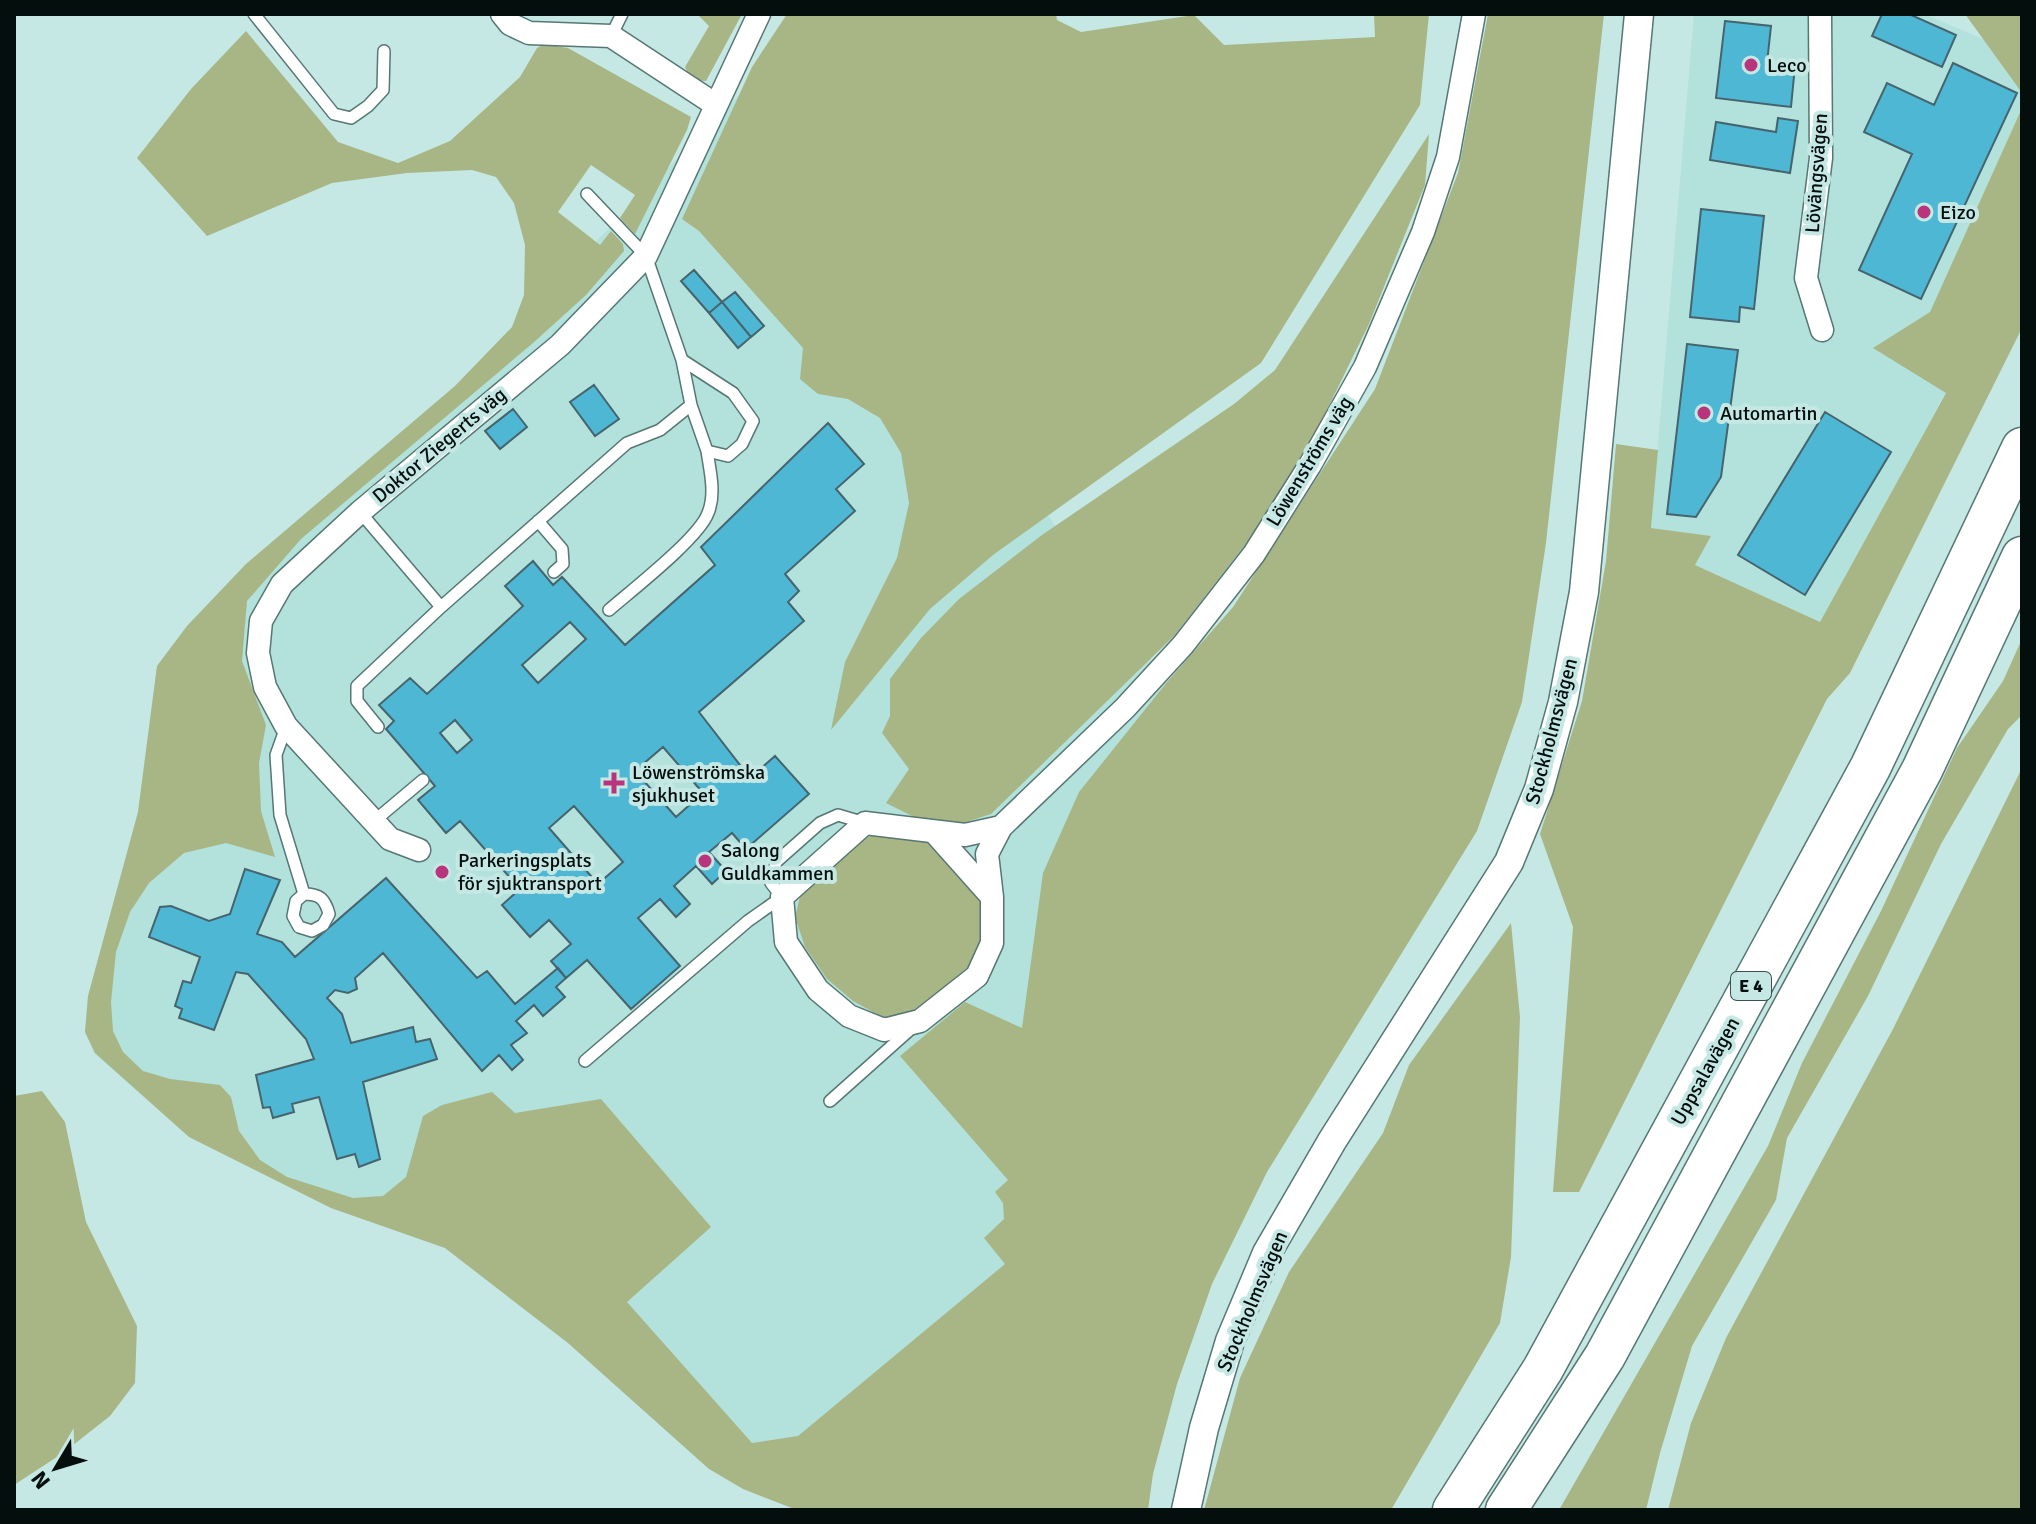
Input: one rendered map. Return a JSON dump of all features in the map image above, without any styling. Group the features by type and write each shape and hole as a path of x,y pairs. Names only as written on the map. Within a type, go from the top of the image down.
{"highway":[{"name":"Uppsalavägen","path":"1453,1510 1543,1369 1870,768 2022,448"},
{"name":"E 4","path":"1506,1510 1605,1356 1915,784 2022,557"}],"street":[{"path":"502,14 510,24 529,33 611,36 716,105"},
{"name":"Doktor Ziegerts väg","path":"419,850 390,839 286,726 265,687 258,653 261,621 282,584 360,512 560,345 646,256 759,14"},
{"name":"Löwenströms väg","path":"782,897 786,942 818,990 849,1016 884,1030 920,1021 977,976 992,943 992,897 987,854 1001,827 1125,708 1183,645 1254,554 1310,465 1365,367 1423,232 1448,157 1474,14"},
{"name":"Stockholmsvägen","path":"1186,1510 1204,1428 1230,1341 1267,1253 1332,1141 1509,862 1539,789 1563,702 1584,592 1639,14"},
{"name":"Lövängsvägen","path":"1820,14 1821,158 1806,278 1822,330"},
{"path":"782,897 865,823 965,835 1001,827"},
{"path":"935,833 992,897"}],"lane":[{"path":"254,14 334,114 351,118 383,90 384,51"},
{"path":"611,36 622,14"},
{"path":"587,194 646,256 682,360 691,405 707,451 712,487 708,515 683,545 609,610"},
{"path":"682,360 733,393 753,421 742,444 728,456 707,451"},
{"path":"378,727 357,701 357,686 441,607 627,443 660,430 691,405"},
{"path":"360,512 441,607"},
{"path":"538,521 562,549 563,564 554,572"},
{"path":"286,726 276,755 280,815 304,894"},
{"path":"373,822 423,780"},
{"path":"585,1061 748,921 782,897"},
{"path":"830,1101 920,1021"}],"shaded area":[{"path":"1694,14 1924,14 1983,39 2022,93 2022,108 1930,312 1874,348 1946,392 1820,622 1695,565 1711,536 1651,528"},
{"name":"Löwenströmska sjukhuset","path":"744,90 1167,682 1079,792 1052,1225 798,1436 709,1469 568,1343 445,1248 331,1208 189,1137 94,1053 85,1032 88,996 138,812 157,666 187,626 246,564 455,386"}],"green space":[{"path":"697,14 742,14 706,81 692,80 685,67 709,26"},
{"path":"787,14 1056,14 1057,20 1081,32 1194,15 1224,45 1375,37 1374,15 1429,14 1420,105 1261,363 993,555 930,609 831,730 845,662 897,558 909,503 901,453 880,418 848,399 818,394 800,379 803,348 699,231 682,219 752,67"},
{"path":"1488,14 1604,14 1546,543 1522,702 1477,831 1267,1172 1212,1284 1177,1384 1153,1474 1148,1510 797,1510 743,1489 709,1469 568,1343 445,1248 331,1208 189,1137 95,1053 85,1032 88,996 138,812 157,666 187,626 246,564 455,386 512,327 524,295 525,245 514,203 496,177 472,170 407,173 332,183 207,236 137,158 191,89 246,31 338,142 398,163 450,141 520,77 537,48 544,44 568,48 691,117 635,234 620,218 635,195 591,165 558,212 600,245 611,231 623,244 624,251 586,295 301,539 247,601 242,661 266,725 259,763 261,811 275,857 226,843 184,853 149,883 130,912 116,952 111,1002 113,1031 123,1052 143,1071 170,1079 220,1085 231,1097 239,1131 260,1160 287,1177 353,1198 383,1196 406,1177 423,1116 442,1105 492,1092 515,1113 601,1099 711,1227 627,1302 752,1443 798,1436 1005,1264 984,1238 1004,1219 1003,1203 995,1192 1008,1180 900,1056 965,1002 1022,1028 1043,873 1079,792 1167,682 1233,607 1375,389 1458,173"},
{"path":"1965,14 2022,14 2022,93"},
{"path":"2022,108 2022,328 1850,673 1827,699 1579,1192 1553,1192 1573,927 1540,834 1582,701 1606,561 1616,444 1658,450 1651,528 1711,536 1695,565 1820,622 1946,393 1873,348 1930,312"},
{"path":"1429,134 1425,185 1369,324 1318,428 1252,536 1174,636 991,814 957,825 916,818 886,803 909,769 882,733 890,716 890,679 921,638 959,599 1042,535 1234,404 1275,370"},
{"path":"2022,639 2022,715 2008,729 1941,844 1868,996 1787,1138 1776,1200 1692,1346 1646,1510 1559,1510 1768,1146 1802,1063 1881,911 1957,748 2003,681"},
{"path":"2022,768 2022,1510 1668,1510 1691,1423 1726,1338 1893,1029"},
{"path":"893,831 927,838 984,901 984,937 972,966 916,1014 898,1018 882,1017 853,1001 827,979 805,947 795,917 801,893 862,838"},
{"path":"1511,923 1520,1017 1511,1257 1500,1323 1391,1510 1204,1510 1240,1378 1289,1272 1383,1133 1409,1065"},
{"path":"42,1091 65,1122 86,1222 137,1326 135,1383 110,1416 63,1453 14,1485 14,1096"}],"building":[{"path":"1882,14 1909,14 1956,35 1942,67 1872,36"},
{"name":"Leco","path":"1725,21 1771,26 1767,63 1795,66 1791,107 1716,98"},
{"name":"Eizo","path":"1953,63 2017,93 1921,299 1859,270 1912,154 1864,132 1887,83 1934,105"},
{"path":"1778,118 1798,121 1790,173 1710,160 1716,122 1776,132"},
{"path":"1701,209 1764,216 1754,309 1740,307 1739,322 1690,317"},
{"path":"694,270 722,302 709,313 681,281"},
{"path":"735,292 764,326 751,337 722,302"},
{"path":"722,302 751,337 738,348 709,313"},
{"name":"Automartin","path":"1687,344 1738,350 1721,477 1696,517 1667,514"},
{"path":"594,385 619,419 595,436 570,402"},
{"path":"513,409 527,427 500,449 485,431"},
{"path":"1825,412 1891,452 1805,595 1738,555"},
{"path":"828,423 864,464 836,489 855,511 785,574 799,591 788,602 804,621 699,712 750,778 775,756 809,794 746,849 732,833 709,852 726,871 712,884 696,866 674,886 690,904 676,917 660,899 638,918 680,966 631,1009 587,960 566,978 551,961 571,944 549,920 530,937 502,905 520,889 460,821 446,833 418,800 435,786 386,729 394,721 379,705 410,678 427,694 523,606 505,586 533,561 553,585 562,577 625,645 715,565 701,547","holes":["570,622 586,639 538,683 522,665","455,720 472,740 457,753 440,733","663,747 703,793 676,817 635,771","574,806 623,862 598,884 549,828"]},
{"path":"245,869 280,880 257,934 282,942 295,957 386,878 477,978 487,971 515,1004 558,968 566,978 556,987 565,997 543,1016 534,1005 516,1021 527,1033 511,1045 523,1060 512,1070 499,1055 482,1071 383,953 355,978 357,989 348,993 335,990 327,998 342,1014 351,1043 413,1027 416,1042 430,1039 437,1059 363,1082 380,1159 359,1167 355,1154 337,1159 319,1097 292,1104 294,1112 273,1118 270,1107 263,1108 256,1075 314,1059 306,1039 248,974 236,972 214,1030 179,1018 182,1009 175,1006 183,981 191,983 200,957 149,937 160,907 171,906 209,921 230,914"}],"place":[{"name":"Leco","path":"1751,65"},
{"name":"Eizo","path":"1924,212"},
{"name":"Automartin","path":"1704,413"},
{"name":"Löwenströmska sjukhuset","path":"614,783"},
{"name":"Salong Guldkammen","path":"705,861"},
{"name":"Parkeringsplats för sjuktransport","path":"442,872"}]}
